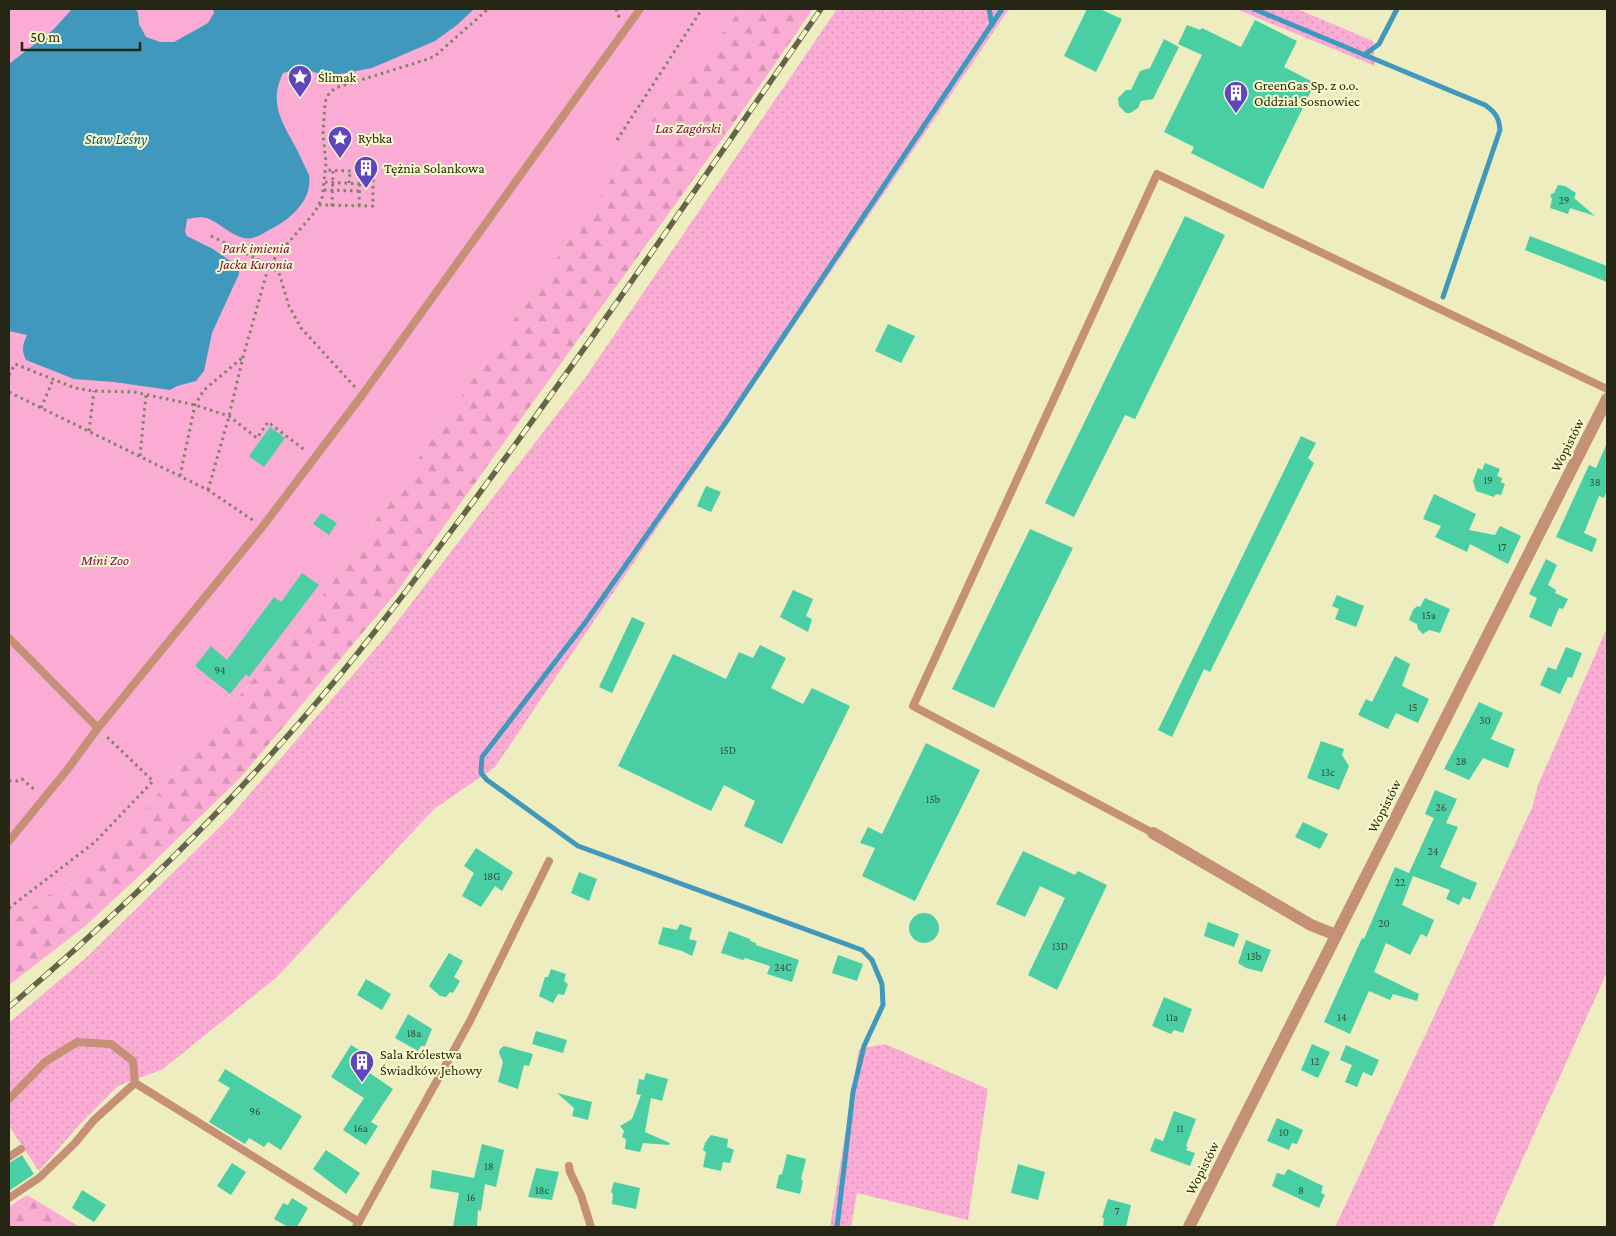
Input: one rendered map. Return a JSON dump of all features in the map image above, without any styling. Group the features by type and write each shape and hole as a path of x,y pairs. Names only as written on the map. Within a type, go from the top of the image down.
{"street":[{"name":"Wopistów","path":"1189,1227 1607,400"},
{"path":"1153,833 1311,925 1336,935"}],"lane":[{"path":"9,842 98,728 263,526 363,394 640,9"},
{"path":"1153,833 913,706 1157,174 1607,389"},
{"path":"9,638 98,728"},
{"path":"9,1099 45,1062 77,1042 111,1044 132,1061 135,1083 357,1225 470,1022 549,861"},
{"path":"9,1198 39,1178 75,1143 94,1120 123,1096 135,1083"},
{"path":"9,1157 21,1149"},
{"path":"569,1166 591,1227"}],"path":[{"path":"208,490 269,265 319,206 324,190 326,170 323,134 325,102 331,90 435,56 488,9"},
{"path":"617,140 702,9"},
{"path":"319,206 373,206 373,172 326,170"},
{"path":"332,206 334,171"},
{"path":"346,190 350,171"},
{"path":"359,206 360,172"},
{"path":"325,182 360,184"},
{"path":"324,190 360,191"},
{"path":"211,236 269,265 279,273 289,306 301,328 363,394"},
{"path":"180,476 195,405 204,390 243,357"},
{"path":"9,375 15,364 75,388 94,392 134,392 195,405 229,416 257,438 268,422 314,458"},
{"path":"41,408 53,380"},
{"path":"9,392 208,490 263,526"},
{"path":"89,431 94,392"},
{"path":"140,457 146,395"},
{"path":"9,908 96,842 153,781 98,728"},
{"path":"9,781 17,782 22,779 44,797"}],"green space":[{"name":"Park imienia Jacka Kuronia","path":"9,9 741,9 659,110 327,590 157,795 109,847 37,904 9,923"},
{"name":"Las Zagórski","path":"741,9 813,9 738,117 396,593 241,777 84,927 9,985 9,923 37,904 109,847 157,795 327,590 659,110"},
{"path":"837,9 1009,9 495,767 434,809 277,977 163,1069 118,1086 80,1124 39,1171 9,1126 9,1023 88,956 229,818 383,640 585,378"},
{"path":"1236,9 1297,9 1373,41 1375,66"},
{"path":"1607,628 1607,972 1492,1227 1335,1227 1532,808 1538,785"},
{"path":"885,1044 988,1089 968,1220 857,1193 851,1227 830,1227 859,1049"},
{"path":"27,1195 80,1227 9,1227 9,1207"}],"water":[{"name":"Staw Leśny","path":"72,9 135,9 138,12 139,24 146,37 160,42 174,42 208,23 214,13 213,9 474,9 457,25 435,41 372,68 335,75 322,75 303,68 283,73 277,93 278,111 309,175 307,193 304,201 285,221 261,235 251,238 244,238 234,234 207,218 187,219 185,232 187,236 213,249 239,267 239,274 212,333 204,371 196,381 170,390 114,382 74,379 26,360 23,347 27,335 9,331 9,64 54,29"}],"building":[{"path":"1087,9 1100,9 1122,19 1096,72 1064,56"},
{"name":"GreenGas Sp. z o.o. Oddział Sosnowiec","path":"1255,20 1297,41 1284,67 1315,83 1263,189 1191,153 1194,147 1164,132 1202,55 1178,44 1187,25 1200,30 1202,28 1241,47"},
{"path":"1164,39 1179,47 1153,99 1141,101 1138,108 1130,113 1126,113 1119,106 1118,98 1126,90 1131,90 1140,71 1150,68"},
{"path":"1558,185 1565,186 1576,193 1574,198 1595,216 1570,208 1568,214 1550,208 1552,199 1550,195 1554,193"},
{"path":"1185,216 1225,235 1135,419 1125,415 1074,517 1045,503"},
{"path":"1530,236 1607,266 1607,282 1525,250"},
{"path":"888,324 915,336 901,363 875,351"},
{"path":"270,427 285,438 264,467 249,456"},
{"path":"1301,436 1316,443 1308,458 1314,463 1210,672 1204,669 1172,737 1158,730"},
{"path":"1607,443 1607,490 1604,498 1599,496 1584,533 1597,539 1592,552 1556,537 1589,465 1596,468"},
{"path":"1485,463 1500,469 1497,476 1502,478 1501,482 1505,484 1501,495 1496,494 1494,497 1476,491 1473,481 1478,468 1482,470"},
{"path":"706,486 721,492 711,512 697,506"},
{"path":"1434,494 1476,514 1469,530 1495,535 1500,526 1521,536 1508,564 1470,544 1467,552 1435,537 1441,526 1423,519"},
{"path":"321,513 337,523 329,535 313,524"},
{"path":"1030,529 1073,548 994,708 952,689"},
{"path":"1546,559 1557,565 1548,585 1556,590 1555,593 1568,599 1563,609 1559,608 1551,627 1529,617 1537,598 1529,594"},
{"path":"302,573 319,585 249,677 246,674 230,694 195,666 211,646 227,660 274,597 281,602"},
{"path":"793,590 813,599 806,616 812,619 808,632 780,617"},
{"path":"1337,595 1364,606 1356,627 1335,619 1339,609 1332,606"},
{"path":"1425,598 1450,609 1440,633 1429,630 1423,634 1418,629 1417,624 1409,620 1413,610 1417,606 1420,607"},
{"path":"632,617 645,623 612,693 599,687"},
{"path":"760,645 786,658 771,688 803,704 812,688 850,706 782,844 744,826 755,801 724,785 711,811 618,766 673,654 726,679 739,652 753,658"},
{"path":"1566,647 1582,653 1572,678 1568,677 1560,694 1540,685 1548,667 1556,670"},
{"path":"1395,656 1410,664 1402,686 1429,699 1418,723 1396,713 1388,729 1358,715 1366,699 1372,702"},
{"path":"1479,702 1503,713 1491,739 1515,749 1508,768 1483,758 1469,780 1444,769"},
{"path":"1321,741 1344,749 1342,755 1349,766 1339,790 1307,778"},
{"path":"926,743 980,770 915,901 862,876 875,848 860,843 868,827 882,834"},
{"path":"1435,790 1457,799 1446,823 1458,827 1440,867 1477,883 1470,900 1463,897 1459,905 1446,899 1450,890 1413,876 1402,905 1434,920 1427,937 1421,934 1410,955 1386,943 1374,972 1419,994 1417,1001 1393,994 1390,1000 1369,991 1350,1034 1324,1022 1362,938 1364,939 1395,867 1409,873 1434,818 1425,814"},
{"path":"1303,822 1328,834 1320,849 1295,837"},
{"path":"476,848 513,872 502,891 495,886 481,907 462,896 474,873 464,866"},
{"path":"1023,851 1075,875 1078,871 1107,885 1057,990 1028,975 1065,898 1040,886 1025,917 996,904"},
{"path":"579,872 597,879 589,901 571,893"},
{"path":"924,913 934,918 939,928 934,938 924,943 914,938 909,928 914,918"},
{"path":"1208,922 1239,934 1234,947 1204,936"},
{"path":"680,924 692,928 689,939 697,941 692,956 658,944 663,927 677,930"},
{"path":"729,931 750,939 756,945 799,960 792,982 767,974 770,966 721,953"},
{"path":"1246,940 1271,950 1262,972 1246,968 1238,963"},
{"path":"449,953 463,961 454,977 460,981 453,993 450,992 446,997 440,996 429,986"},
{"path":"838,955 863,964 857,981 832,973"},
{"path":"551,969 566,974 564,981 568,984 564,995 558,994 553,1003 539,996 545,977 548,977"},
{"path":"366,979 391,994 382,1010 357,995"},
{"path":"1164,997 1192,1009 1183,1033 1174,1030 1171,1034 1152,1026"},
{"path":"408,1014 432,1029 425,1046 421,1046 418,1051 395,1038"},
{"path":"536,1031 567,1040 563,1053 532,1044"},
{"path":"1312,1044 1330,1052 1318,1078 1301,1070"},
{"name":"Sala Królestwa Świadków Jehowy","path":"351,1045 371,1057 370,1060 374,1064 368,1072 393,1089 371,1122 378,1126 366,1145 343,1130 364,1098 331,1077"},
{"path":"1346,1045 1379,1060 1372,1076 1363,1072 1357,1087 1345,1082 1352,1065 1340,1060"},
{"path":"504,1046 533,1054 529,1066 524,1065 518,1089 498,1082 503,1062 499,1053 500,1049"},
{"path":"225,1069 302,1116 281,1150 268,1142 264,1147 249,1138 245,1144 209,1122 230,1088 218,1081"},
{"path":"646,1073 668,1079 662,1101 651,1098 645,1132 670,1143 669,1145 643,1143 640,1152 625,1149 626,1139 622,1137 624,1131 620,1126 632,1119 641,1095 636,1094 639,1079 644,1080"},
{"path":"557,1093 592,1102 588,1120 572,1116 574,1108"},
{"path":"1174,1111 1196,1119 1186,1146 1188,1147 1186,1150 1195,1153 1190,1166 1150,1151 1155,1138 1163,1141"},
{"path":"1277,1118 1303,1130 1297,1144 1292,1143 1289,1150 1267,1141"},
{"path":"711,1135 728,1139 727,1147 734,1150 730,1163 723,1162 721,1171 703,1167 706,1152 703,1150 705,1143"},
{"path":"482,1144 504,1150 496,1187 485,1184 481,1211 478,1210 477,1227 453,1227 459,1193 430,1188 432,1170 474,1178"},
{"path":"326,1150 360,1173 346,1194 313,1169"},
{"path":"787,1154 806,1159 801,1179 803,1181 800,1194 776,1188"},
{"path":"22,1155 34,1174 9,1191 9,1163"},
{"path":"232,1163 246,1172 231,1195 217,1186"},
{"path":"1018,1164 1045,1172 1038,1200 1011,1193"},
{"path":"536,1168 559,1172 552,1200 528,1197"},
{"path":"1288,1169 1323,1186 1321,1193 1325,1195 1319,1208 1272,1186 1277,1173 1284,1175"},
{"path":"614,1182 640,1188 636,1209 612,1204 613,1194 611,1192"},
{"path":"82,1190 106,1205 94,1222 72,1208"},
{"path":"292,1198 308,1208 297,1227 288,1227 274,1219 283,1203 288,1205"},
{"path":"1108,1199 1131,1205 1126,1227 1103,1227 1104,1219 1102,1217"}],"waterway":[{"path":"989,9 992,25"},
{"path":"837,1227 853,1092 864,1046 883,1005 882,984 872,960 862,950 578,846 487,780 481,773 482,757 585,623 726,422 1002,9"},
{"path":"1254,9 1485,105 1496,115 1500,130 1443,297"},
{"path":"1364,55 1379,44 1397,9"}],"railway":[{"path":"9,1007 95,931 179,852 297,726 352,660 405,593 562,380 821,9"}],"place":[{"name":"Ślimak","path":"300,98"},
{"name":"GreenGas Sp. z o.o. Oddział Sosnowiec","path":"1236,114"},
{"name":"Rybka","path":"340,159"},
{"name":"Tężnia Solankowa","path":"366,189"},
{"name":"Sala Królestwa Świadków Jehowy","path":"362,1083"}],"park label":[{"name":"Mini Zoo","path":"105,560"}]}
